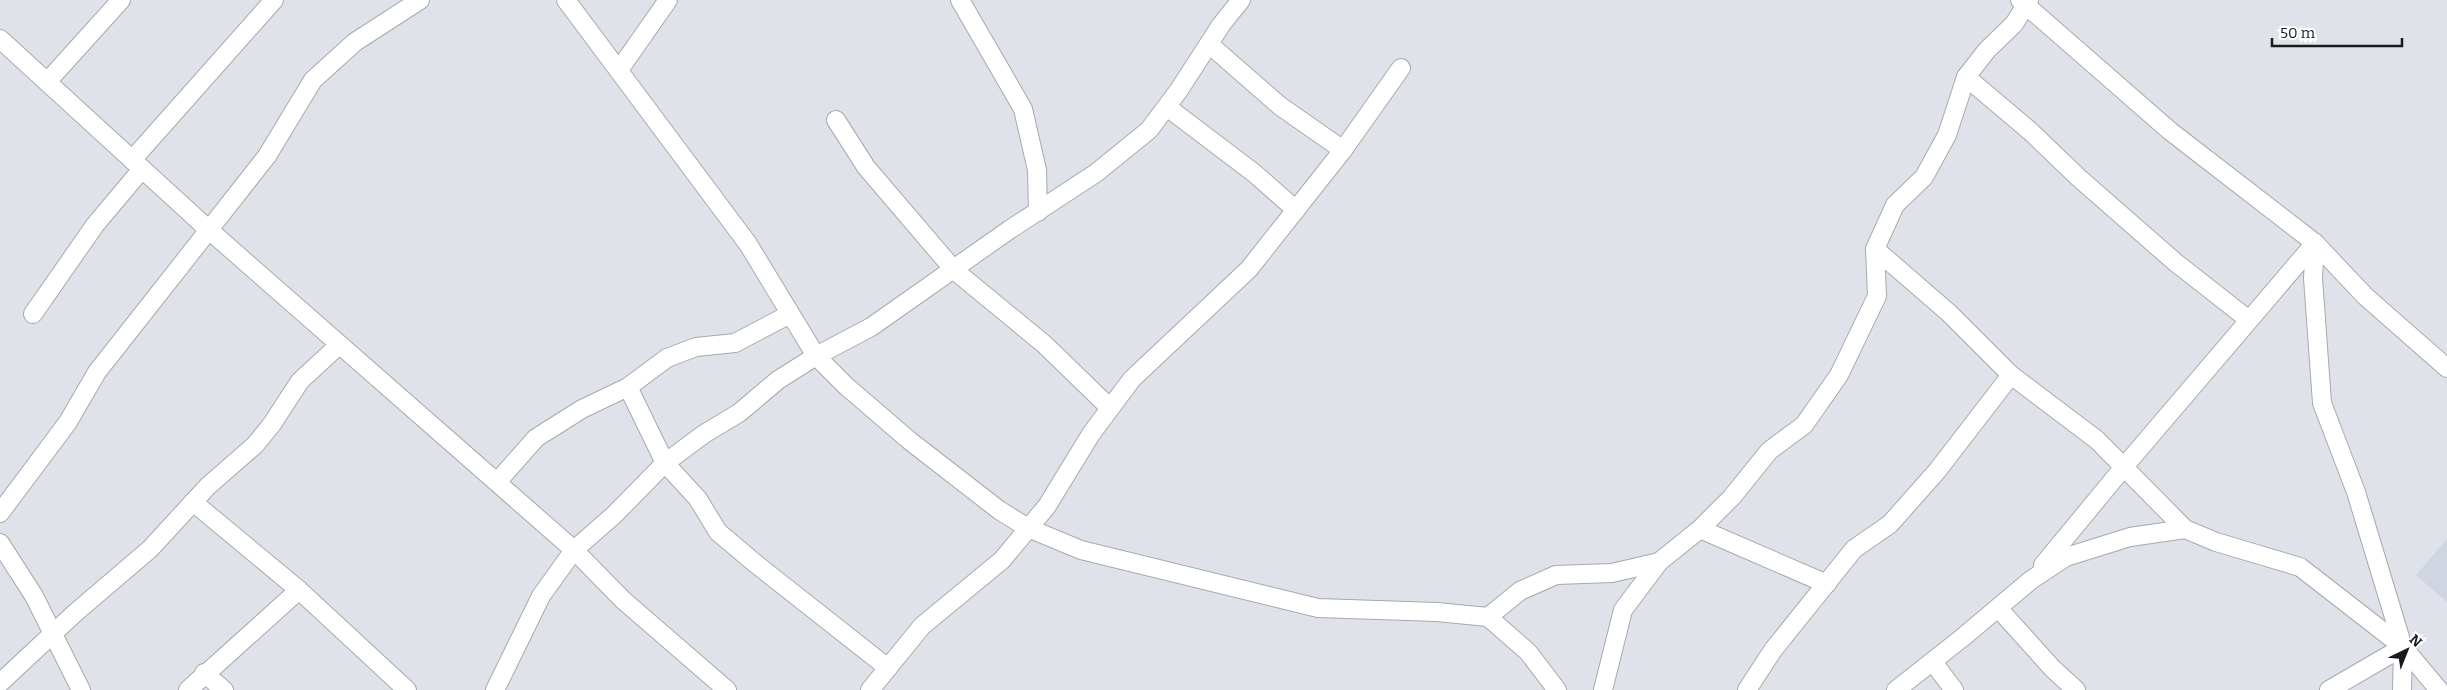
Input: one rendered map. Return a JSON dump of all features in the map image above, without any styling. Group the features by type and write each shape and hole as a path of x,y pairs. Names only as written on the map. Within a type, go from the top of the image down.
{"street":[{"path":"46,82 120,0"},
{"path":"33,314 137,164 274,0"},
{"path":"0,513 68,422 97,372 266,156 313,80 354,42 420,0"},
{"path":"566,0 748,244 816,356 846,386 910,441 999,510 1028,528 1081,550 1318,608 1437,612 1488,617 1528,652 1557,690"},
{"path":"619,70 668,0"},
{"path":"960,0 1023,109 1037,170 1038,212"},
{"path":"495,690 541,596 574,550 614,515 665,463 704,434 739,414 778,380 816,356 871,327 1096,173 1149,130 1241,0"},
{"path":"1603,690 1623,610 1659,562 1700,529 1732,497 1769,450 1804,425 1839,375 1876,296 1875,249 1895,205 1924,177 1948,135 1966,77 1987,50 2014,24 2025,2 2170,131 2315,243 2365,296 2447,368"},
{"path":"0,39 209,230 574,550 623,600 726,690"},
{"path":"1209,44 1280,106 1343,150"},
{"path":"870,690 922,626 1002,560 1047,506 1091,434 1132,379 1249,269 1343,150 1401,68"},
{"path":"1966,77 2030,131 2079,178 2175,262 2249,320"},
{"path":"1167,107 1254,174 1296,210"},
{"path":"836,120 866,166 954,270 1044,344 1110,408"},
{"path":"2031,580 2123,468 2315,243"},
{"path":"2315,243 2313,278 2322,403 2356,492 2403,647 2402,690"},
{"path":"1875,249 1949,313 2011,375 2097,440 2185,529 2216,542 2300,567 2403,647 2439,690"},
{"path":"497,482 536,438 582,409 628,388 667,358 696,347 735,343 790,314"},
{"path":"0,683 150,549 208,486 255,445 272,424 300,381 339,345"},
{"path":"1747,690 1773,650 1854,549 1890,524 1937,471 2011,375"},
{"path":"628,388 665,463 698,500 718,532 888,668"},
{"path":"192,502 299,590 407,690"},
{"path":"1700,529 1827,584"},
{"path":"1896,690 1933,662 2031,580 2066,556 2130,537 2185,529"},
{"path":"0,543 34,596 81,690"},
{"path":"1488,617 1520,591 1556,575 1612,573 1659,562"},
{"path":"188,690 299,590"},
{"path":"1998,608 2039,654 2076,690"},
{"path":"2329,690 2403,647"},
{"path":"1933,662 1954,690"},
{"path":"204,674 224,690"}],"shaded area":[{"path":"2447,539 2447,602 2416,575"}]}
